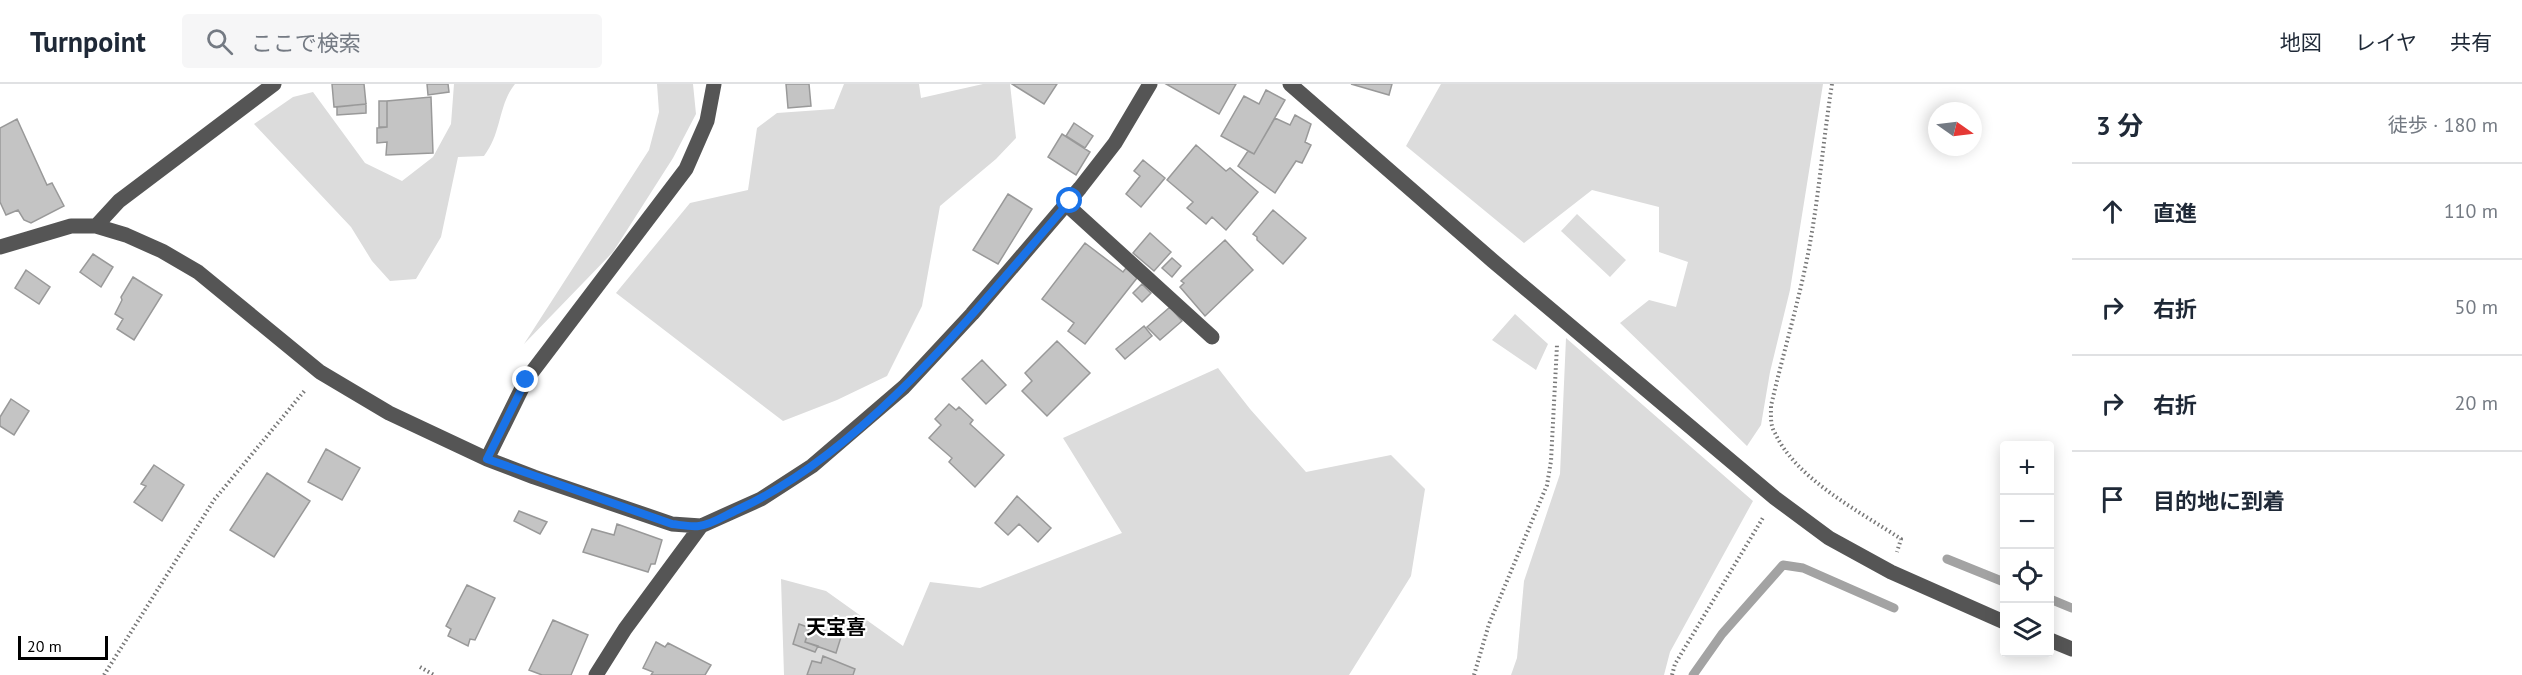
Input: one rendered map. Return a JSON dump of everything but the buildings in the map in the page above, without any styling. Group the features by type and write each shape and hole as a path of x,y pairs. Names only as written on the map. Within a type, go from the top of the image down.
{"street":[{"path":"96,226 119,201 274,84"},
{"path":"487,459 526,380 686,169 707,121 714,84"},
{"path":"0,247 71,226 96,226 126,235 162,251 198,272 320,372 389,414 487,459 672,524 701,526 761,499 812,466 903,387 950,338 1067,205 1115,143 1149,84"},
{"path":"1290,84 1775,498 1829,537 1891,572 2000,620"},
{"path":"1067,205 1212,338"},
{"path":"596,675 625,629 701,526"},
{"path":"2054,642 2072,649"}],"path":[{"path":"1832,84 1818,192 1804,273 1775,387 1771,406 1771,422 1774,433 1788,456 1805,474 1901,539 1891,572"},
{"path":"1474,675 1489,624 1547,485 1551,461 1557,343 1562,318"},
{"path":"104,675 214,500 320,372"},
{"path":"1672,675 1675,664 1775,498"},
{"path":"420,667 434,675"}],"shaded area":[{"path":"454,84 515,84 506,101 494,138 484,156 458,157 441,237 416,279 390,281 372,261 351,227 254,124 293,97 313,92 365,163 402,181 433,157 451,124"},
{"path":"657,84 693,84 696,114 673,158 613,252 524,344 649,150 659,112"},
{"path":"844,84 919,84 921,98 983,84 1010,84 1016,138 996,159 940,206 922,306 887,376 837,400 783,421 616,293 690,203 748,190 757,128 777,113 834,109"},
{"path":"1441,84 1823,84 1790,290 1770,372 1761,425 1747,446 1620,323 1649,300 1676,307 1688,262 1659,252 1659,207 1592,190 1524,243 1406,146"},
{"path":"1577,214 1626,260 1610,277 1561,231"},
{"path":"1515,314 1548,344 1536,370 1492,340"},
{"path":"1566,338 1753,501 1670,652 1664,675 1511,675 1517,658 1524,581 1560,474"},
{"path":"1218,368 1250,409 1306,472 1391,455 1425,489 1411,576 1349,675 784,675 781,579 826,591 903,646 930,582 980,588 1122,533 1063,438"}],"waterway":[{"path":"1947,559 2000,580"},
{"path":"1693,675 1722,634 1783,565 1803,568 1894,608"},
{"path":"2054,601 2072,608"}],"district":[{"name":"天宝喜","path":"836,627"}],"route":[{"path":"526,380 487,459 672,524 701,526 761,499 812,466 868,419 903,387 972,314 1070,201"}]}
